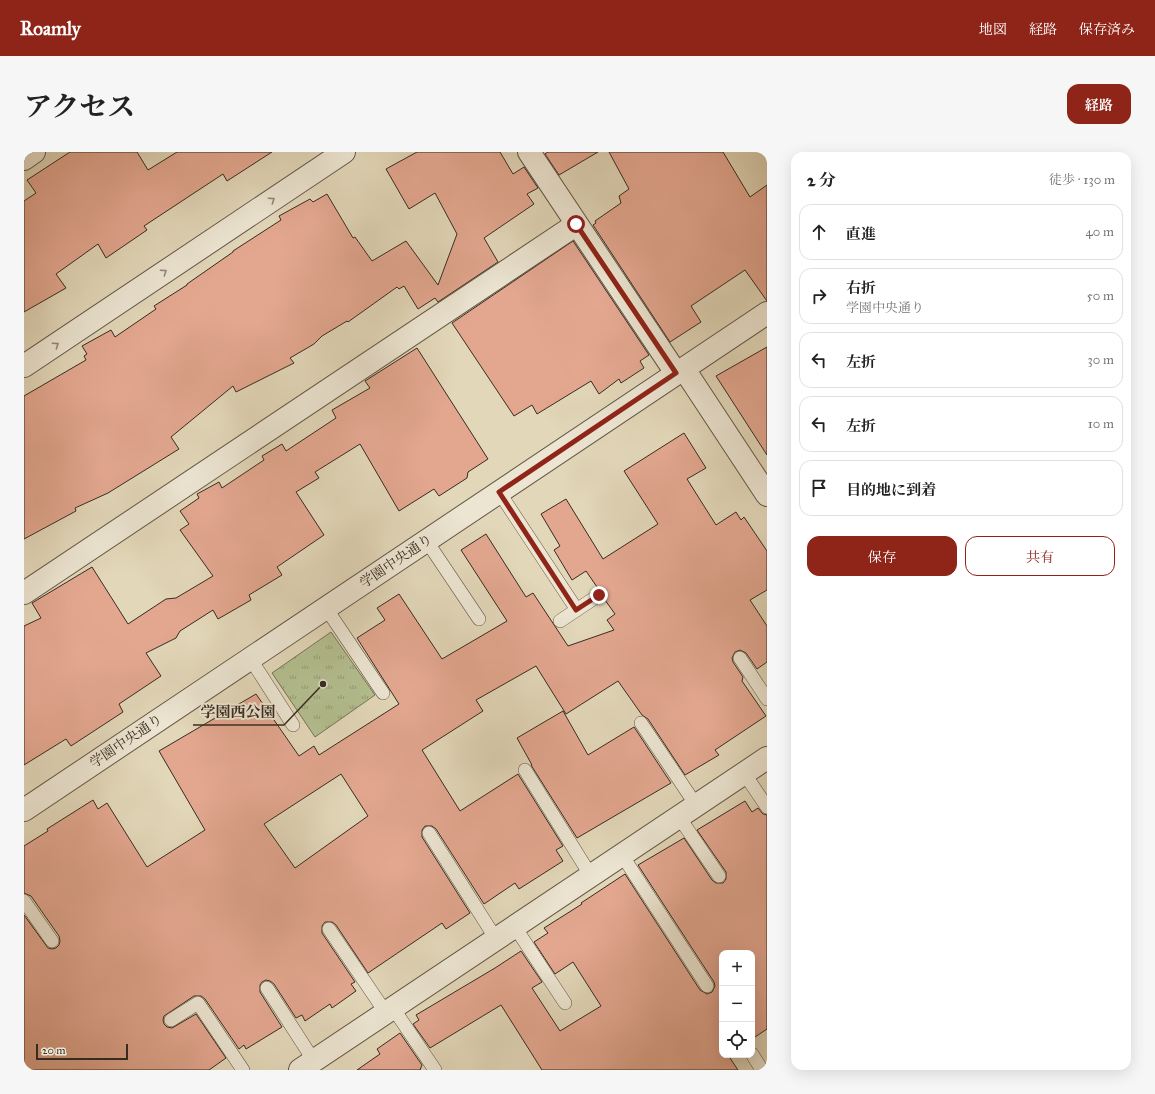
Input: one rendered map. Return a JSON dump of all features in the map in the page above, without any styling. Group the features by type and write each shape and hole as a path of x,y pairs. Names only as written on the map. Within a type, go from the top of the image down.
{"street":[{"path":"24,159 34,152"},
{"path":"24,366 344,152"},
{"path":"529,152 576,224 767,495"},
{"path":"24,593 576,224"},
{"name":"学園中央通り","path":"24,810 767,313"},
{"path":"307,1065 767,758"}],"lane":[{"path":"499,492 576,610"},
{"path":"426,540 479,619"},
{"path":"560,621 599,595"},
{"path":"326,608 383,693"},
{"path":"250,658 293,725"},
{"path":"740,658 767,699"},
{"path":"641,722 688,811 719,876"},
{"path":"525,770 591,876"},
{"path":"744,773 767,808"},
{"path":"429,834 496,939"},
{"path":"622,855 707,986"},
{"path":"24,901 52,941"},
{"path":"514,927 565,1003"},
{"path":"329,929 389,1011 435,1070"},
{"path":"267,988 307,1065"},
{"path":"171,1020 198,1003 244,1070"},
{"path":"754,1058 762,1070"}],"green space":[{"path":"331,632 375,695 315,737 272,673"}],"building":[{"path":"70,152 137,152 148,170 177,152 272,152 227,181 223,174 144,226 147,230 106,258 98,244 56,274 66,288 24,312 24,201 36,193 27,180"},
{"path":"417,152 500,152 513,174 524,167 538,188 527,194 534,204 484,238 498,262 438,302 435,298 418,309 404,286 399,289 397,287 348,322 347,321 322,336 314,344 290,358 294,363 236,392 233,386 171,437 179,449 108,493 75,508 76,511 24,539 24,396 86,360 84,356 87,354 82,346 111,330 115,337 156,309 154,306 187,285 233,251 281,220 279,216 310,199 313,202 327,194 353,238 355,237 372,261 406,241 438,285 457,234 435,193 409,209 386,169"},
{"path":"548,152 598,152 559,175 545,154"},
{"path":"609,152 723,152 750,197 767,185 767,301 745,270 691,306 701,322 670,342 593,225 596,223 595,221 621,203 619,196 629,189"},
{"path":"573,241 649,355 640,361 644,368 621,383 619,379 599,394 591,381 537,414 532,405 514,416 452,323"},
{"path":"767,347 767,455 716,376"},
{"path":"417,348 488,459 468,472 467,478 439,496 434,489 399,511 360,444 315,472 319,478 296,492 324,535 277,567 282,575 249,595 251,600 218,619 213,610 180,631 176,638 146,653 161,676 119,704 123,712 71,746 66,739 24,765 24,626 41,618 32,603 92,567 128,624 166,599 176,598 213,576 180,530 189,524 180,511 199,498 197,494 219,482 222,488 264,460 262,456 282,444 286,451 336,418 332,410 370,388 365,381"},
{"path":"684,433 706,468 687,479 716,525 736,512 741,520 744,517 767,551 767,590 750,600 767,626 767,662 757,669 746,653 740,650 735,652 732,658 743,677 742,681 766,716 715,750 719,755 685,775 648,719 642,715 618,681 566,714 536,666 476,700 483,711 422,750 460,811 518,774 563,846 556,850 563,861 519,889 515,883 484,904 436,829 432,826 425,826 422,830 422,837 470,913 446,929 442,923 368,973 336,925 332,922 325,922 322,926 322,933 355,982 351,984 356,991 332,1008 330,1004 305,1021 302,1015 296,1018 274,984 266,980 260,985 260,992 282,1027 246,1049 244,1045 239,1049 205,999 201,996 194,996 164,1016 164,1024 167,1027 172,1028 196,1014 226,1058 209,1070 24,1070 24,915 48,948 56,948 60,941 59,936 31,896 24,893 24,846 48,831 47,829 93,800 98,809 107,803 147,867 205,830 159,751 256,694 299,756 314,746 319,755 399,704 357,638 385,620 377,608 399,594 442,659 507,621 461,550 486,534 526,597 533,593 568,646 614,630 607,620 615,614 605,600 607,595 606,591 597,587 586,571 572,580 554,550 560,546 541,514 566,499 603,559 658,524 624,471","holes":["341,774 368,816 295,868 264,824"]},
{"path":"563,711 588,755 634,727 671,783 577,838 531,765 517,738"},
{"path":"745,801 752,812 758,808 763,814 767,815 767,1029 755,1037 755,950 719,950 719,1058 730,1058 738,1070 542,1070 501,1005 430,1048 413,1024 419,1020 416,1015 521,951 542,982 532,988 560,1031 601,1006 573,962 555,974 534,942 548,933 544,928 625,874 700,990 707,994 712,992 715,986 714,982 638,865 684,838 712,880 716,883 723,883 726,879 726,872 697,830"},
{"path":"400,1033 422,1065 420,1070 357,1070 380,1054 377,1049"}],"place":[{"name":"学園西公園","path":"323,684"}],"route":[{"path":"576,224 676,373 499,492 576,610 599,595"}]}
